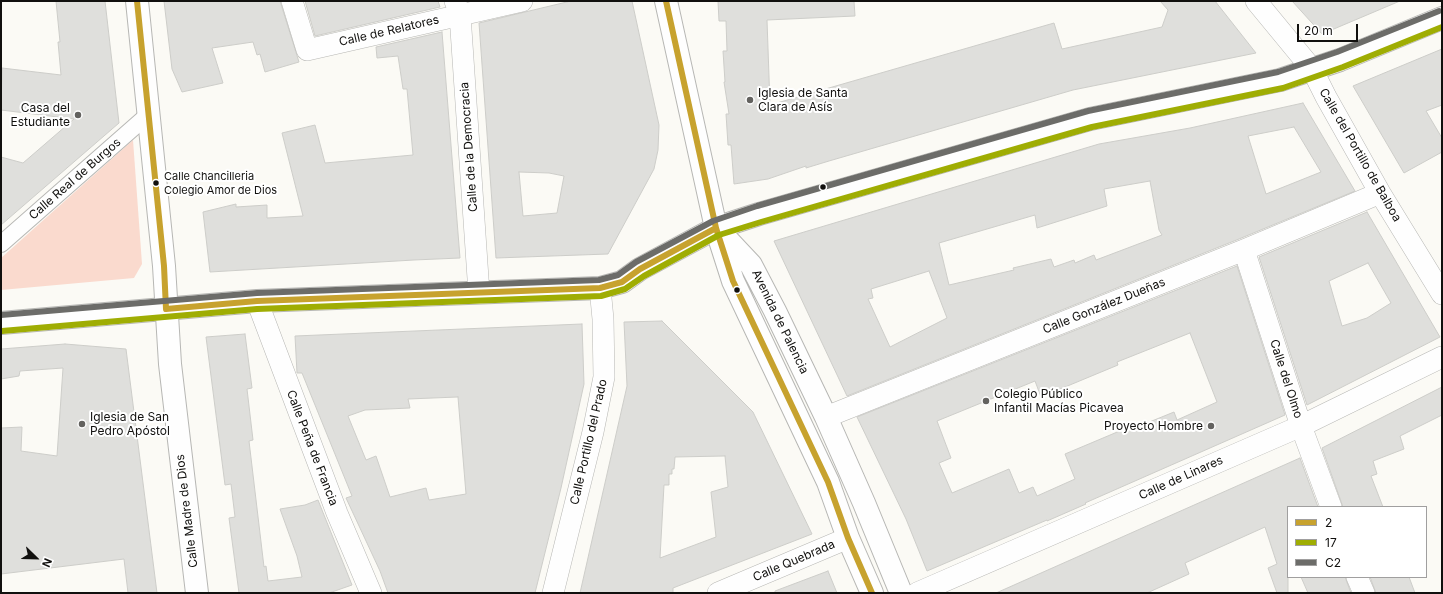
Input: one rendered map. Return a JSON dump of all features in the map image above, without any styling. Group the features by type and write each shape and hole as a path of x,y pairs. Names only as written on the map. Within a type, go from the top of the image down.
{"main road":[{"name":"Calle Madre de Dios","path":"137,1 164,266 170,364 197,593"},
{"path":"666,1 716,228"},
{"path":"1,323 257,301 600,288 622,282 640,269 716,228 1090,119 1280,80 1340,60 1442,18"},
{"name":"Avenida de Palencia","path":"716,228 751,265 775,311 826,417 864,503 901,593"},
{"name":"Avenida de Palencia","path":"716,228 733,281 828,482 848,538 872,593"}],"street":[{"name":"Calle de Relatores","path":"292,1 307,50 458,8 522,1"},
{"name":"Calle del Portillo de Balboa","path":"1256,1 1312,69 1380,193 1442,294"},
{"name":"Calle de la Democracia","path":"458,8 479,293"},
{"name":"Calle Real de Burgos","path":"1,244 148,114"},
{"name":"Calle González Dueñas","path":"826,417 1244,250 1380,193"},
{"name":"Calle del Olmo","path":"1244,250 1301,426 1331,506"},
{"name":"Calle Portillo del Prado","path":"553,593 604,377 603,319 600,288"},
{"name":"Calle Peña de Francia","path":"257,301 337,513 371,593"},
{"name":"Calle de Linares","path":"917,593 1301,426 1442,357"},
{"name":"Calle Quebrada","path":"718,593 848,538"},
{"path":"1358,578 1364,593"}],"shaded area":[{"path":"133,140 142,264 134,278 1,290 1,258"}],"building":[{"name":"Casa del Estudiante","path":"56,1 105,1 119,123 1,225 1,157 23,163 74,119 1,110 2,68 61,75 58,42 60,42"},
{"path":"164,1 280,1 299,62 265,72 260,54 257,55 253,42 212,48 223,83 182,92 172,69"},
{"path":"305,1 438,1 440,7 315,36"},
{"path":"571,1 632,1 659,125 658,150 654,169 608,254 496,258 479,23","holes":["519,172 549,173 564,176 557,213 523,216"]},
{"path":"718,1 854,1 855,16 767,20 770,105 1054,23 1062,49 1162,27 1168,10 1160,1 1215,1 1256,53 1073,90 806,168 806,166 768,179 734,184 731,145 728,145 726,114 729,114 724,82 723,51 727,51 726,21 719,21"},
{"path":"1292,1 1400,1 1322,34"},
{"path":"442,32 460,258 210,272 203,212 236,204 236,207 267,205 267,218 303,216 282,133 315,125 325,163 413,155 407,89 403,89 398,56 377,58 376,47"},
{"path":"1442,49 1442,105 1426,111 1442,138 1442,152 1404,173 1353,86"},
{"path":"1303,103 1355,191 847,396 774,241 1099,144 1190,128","holes":["1294,127 1321,172 1266,194 1248,136","1150,181 1159,230 1162,235 1096,260 1094,255 1075,263 1074,260 1054,267 1051,259 1013,268 1014,270 949,285 939,243 1035,215 1037,228 1107,206 1104,189","929,271 947,318 890,347 868,299 873,298 871,289"]},
{"path":"1367,212 1440,337 1307,405 1259,257","holes":["1368,263 1391,303 1367,318 1342,326 1329,281"]},
{"path":"1237,266 1285,415 1047,521 927,571 906,519 857,417","holes":["1190,333 1217,402 1177,420 1174,412 1142,425 1141,422 1065,454 1075,479 1037,496 1033,487 1019,493 1009,469 952,493 939,463 951,458 937,421 1035,381 1041,397 1118,365 1117,362"]},
{"path":"662,321 753,412 812,534 673,588 673,593 580,593 627,386 624,322","holes":["725,456 728,487 711,492 716,537 660,558 664,485 669,485 669,474 672,474 672,469 674,469 675,457"]},
{"path":"582,324 584,384 561,488 535,593 388,593 380,571 346,498 352,496 302,373 297,373 295,336","holes":["458,397 466,494 429,500 426,488 390,497 376,456 366,460 348,416 365,410 410,408 408,399"]},
{"path":"245,334 252,388 247,389 253,440 249,441 264,567 266,566 268,581 302,577 297,556 280,509 305,505 318,500 352,585 329,593 239,593 229,518 235,517 231,484 225,485 206,337"},
{"path":"65,344 126,349 157,593 128,593 124,559 1,574 1,428 22,427 21,451 57,456 63,368 20,371 19,376 1,379 1,349"},
{"path":"1442,387 1442,415 1400,436 1404,449 1373,461 1377,474 1371,476 1383,506 1343,506 1322,448"},
{"path":"1300,458 1318,506 1287,506 1288,593 1277,593 1268,568 1277,564 1265,527 1185,563 1189,574 1147,593 996,593"},
{"path":"828,571 837,593 775,593 775,591"},
{"path":"1301,578 1345,578 1351,593 1308,593"},
{"path":"1370,578 1409,578 1415,593 1376,593"}],"transit line":[{"name":"2","path":"137,1 164,266 166,309 257,301 600,288 622,282 640,269 716,228"},
{"name":"2","path":"666,1 716,228 733,281 828,482 848,538 872,593"},
{"name":"C2","path":"1,315 257,293 599,280 618,275 636,262 713,221 757,206 1088,111 1278,72 1337,52 1439,11"},
{"name":"17","path":"2,331 257,309 601,296 625,289 644,276 719,235 1092,127 1283,88 1343,67 1442,27"}],"place":[{"name":"Iglesia de Santa Clara de Asís","path":"750,100"},
{"name":"Casa del Estudiante","path":"78,115"},
{"name":"Calle Chancilleria Colegio Amor de Dios","path":"156,183"},
{"name":"Colegio Público Infantil Macías Picavea","path":"986,401"},
{"name":"Iglesia de San Pedro Apóstol","path":"82,424"},
{"name":"Proyecto Hombre","path":"1211,426"}]}
